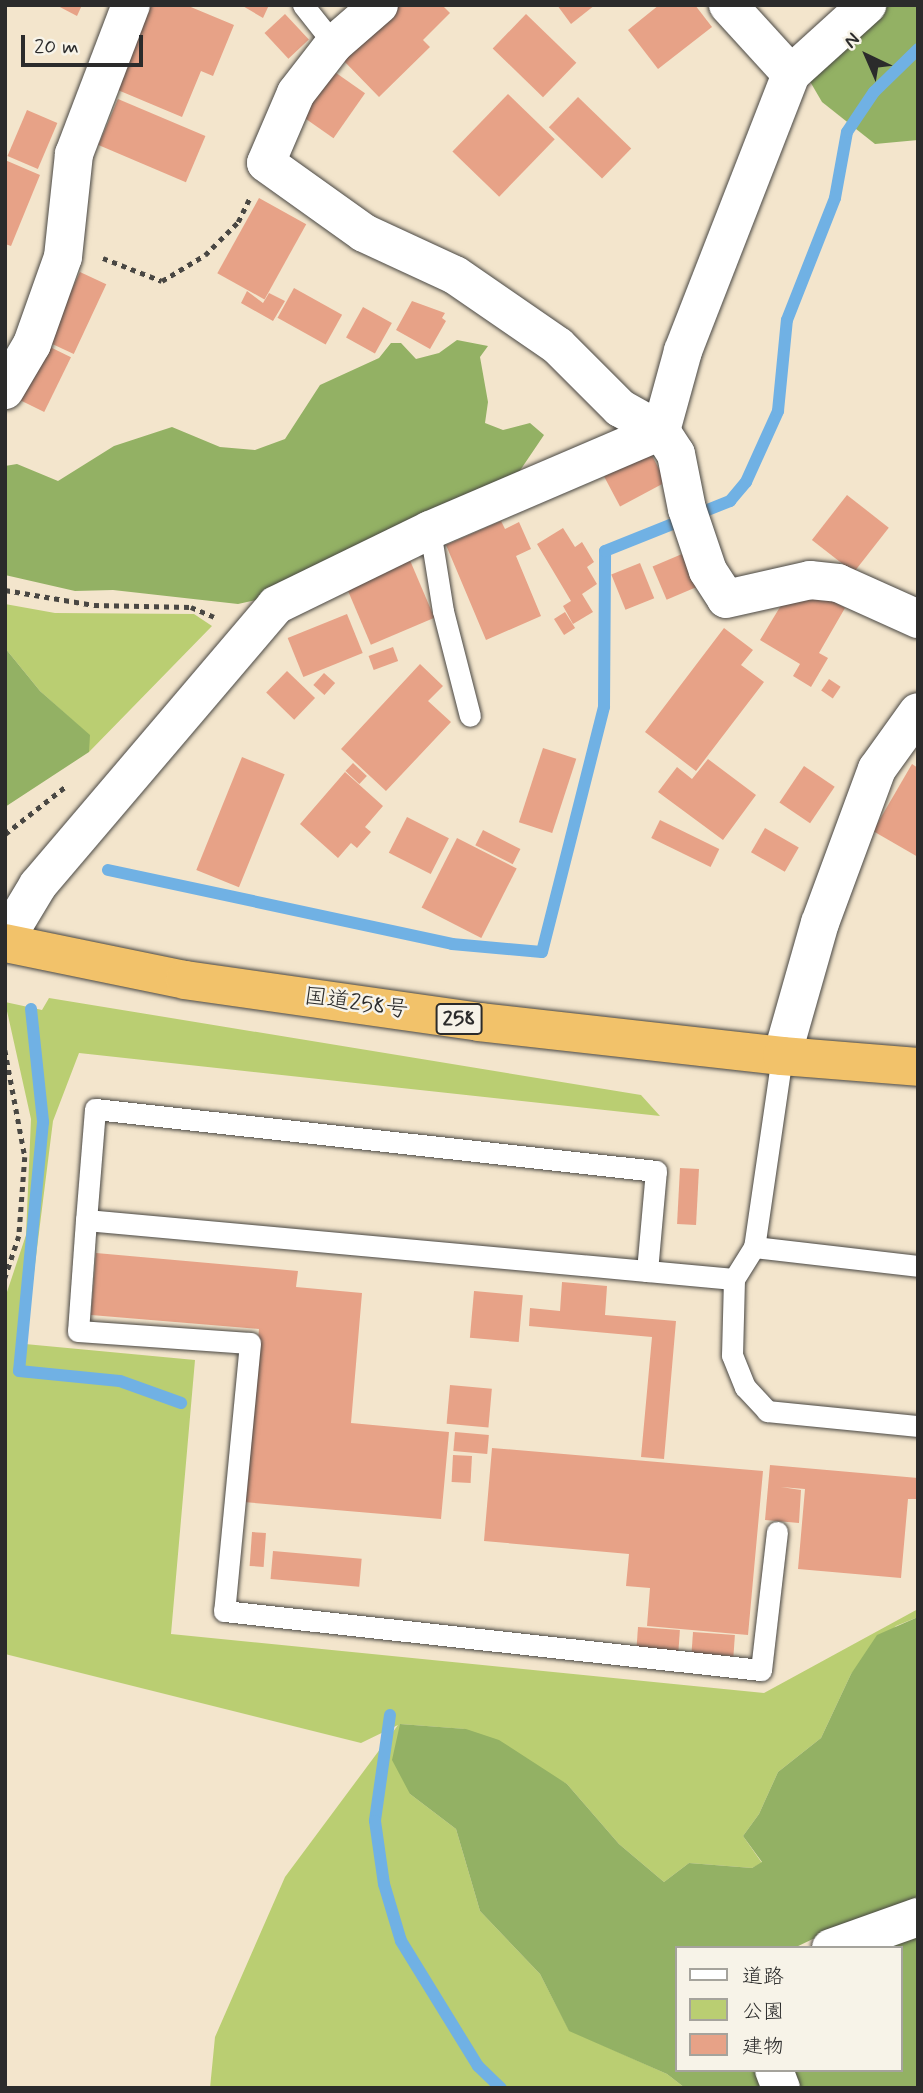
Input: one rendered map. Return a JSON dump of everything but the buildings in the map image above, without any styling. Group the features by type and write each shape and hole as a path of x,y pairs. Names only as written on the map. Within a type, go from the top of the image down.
{"highway":[{"name":"国道258号","path":"5,941 185,980 479,1022 782,1056 918,1067"}],"street":[{"path":"5,390 32,344 63,257 74,154 131,5"},
{"path":"379,5 334,44 296,93 266,163 364,233 455,275 558,346 620,408 661,431 676,454 691,521 708,571 726,599 810,580 829,582 918,619"},
{"path":"728,5 791,74"},
{"path":"661,431 682,351 791,74 867,5"},
{"path":"5,941 38,885 276,605 429,530 661,431"},
{"path":"782,1056 820,923 877,769 918,712"},
{"path":"837,1946 918,1917"}],"lane":[{"path":"303,5 334,44"},
{"path":"429,530 443,611 470,716"},
{"path":"782,1056 754,1247 734,1279 732,1355 744,1387 767,1410 918,1426"},
{"path":"647,1271 656,1171 94,1109 78,1331 250,1343 224,1611 761,1670 777,1532"},
{"path":"86,1220 734,1279"},
{"path":"754,1247 918,1266"}],"path":[{"path":"63,257 95,255 162,281 185,271 238,222 266,163"},
{"path":"5,590 94,606 191,607 223,621"},
{"path":"5,1050 25,1157 19,1236 5,1278"}],"green space":[{"path":"889,5 918,5 918,140 875,144 822,102 808,78"},
{"path":"457,340 488,346 480,357 488,402 485,423 503,430 530,423 544,435 519,472 261,599 238,604 113,590 75,591 5,575 5,466 17,464 58,481 114,446 172,427 220,447 255,450 285,439 320,385 379,358 391,343 401,343 416,359 439,353"},
{"path":"5,604 55,613 194,614 212,626 89,752 89,735 40,691 5,648"},
{"path":"5,648 40,691 90,735 89,752 5,807"},
{"path":"49,998 641,1095 660,1116 79,1053 53,1121 25,1344 195,1360 171,1634 764,1693 918,1609 918,1617 896,1626 851,1674 821,1738 778,1772 759,1814 743,1836 762,1863 752,1868 689,1863 664,1882 619,1844 567,1784 465,1729 400,1724 410,1794 456,1829 480,1911 540,1974 569,2030 667,2074 685,2088 210,2088 215,2037 285,1877 398,1725 361,1743 5,1654 5,1298 26,1235 31,1119 5,1002 42,1010"},
{"path":"918,1617 918,1901 838,1927 798,1946 674,1946 674,2072 759,2072 764,2088 685,2088 667,2074 569,2031 540,1974 480,1911 456,1829 410,1794 392,1760 400,1724 466,1729 499,1740 567,1784 619,1844 664,1882 689,1863 752,1868 762,1862 743,1836 759,1814 778,1772 821,1738 851,1674 877,1635"},
{"path":"918,1926 918,2088 794,2088 788,2072 902,2072 902,1946 860,1946"}],"waterway":[{"path":"108,870 452,944 542,952 604,707 605,551 730,501 746,482 778,411 787,320 835,198 847,132 874,92 918,49"},
{"path":"31,1009 43,1122 19,1371 120,1381 181,1403"},
{"path":"390,1715 375,1821 384,1884 401,1941 478,2066 501,2088"}]}
